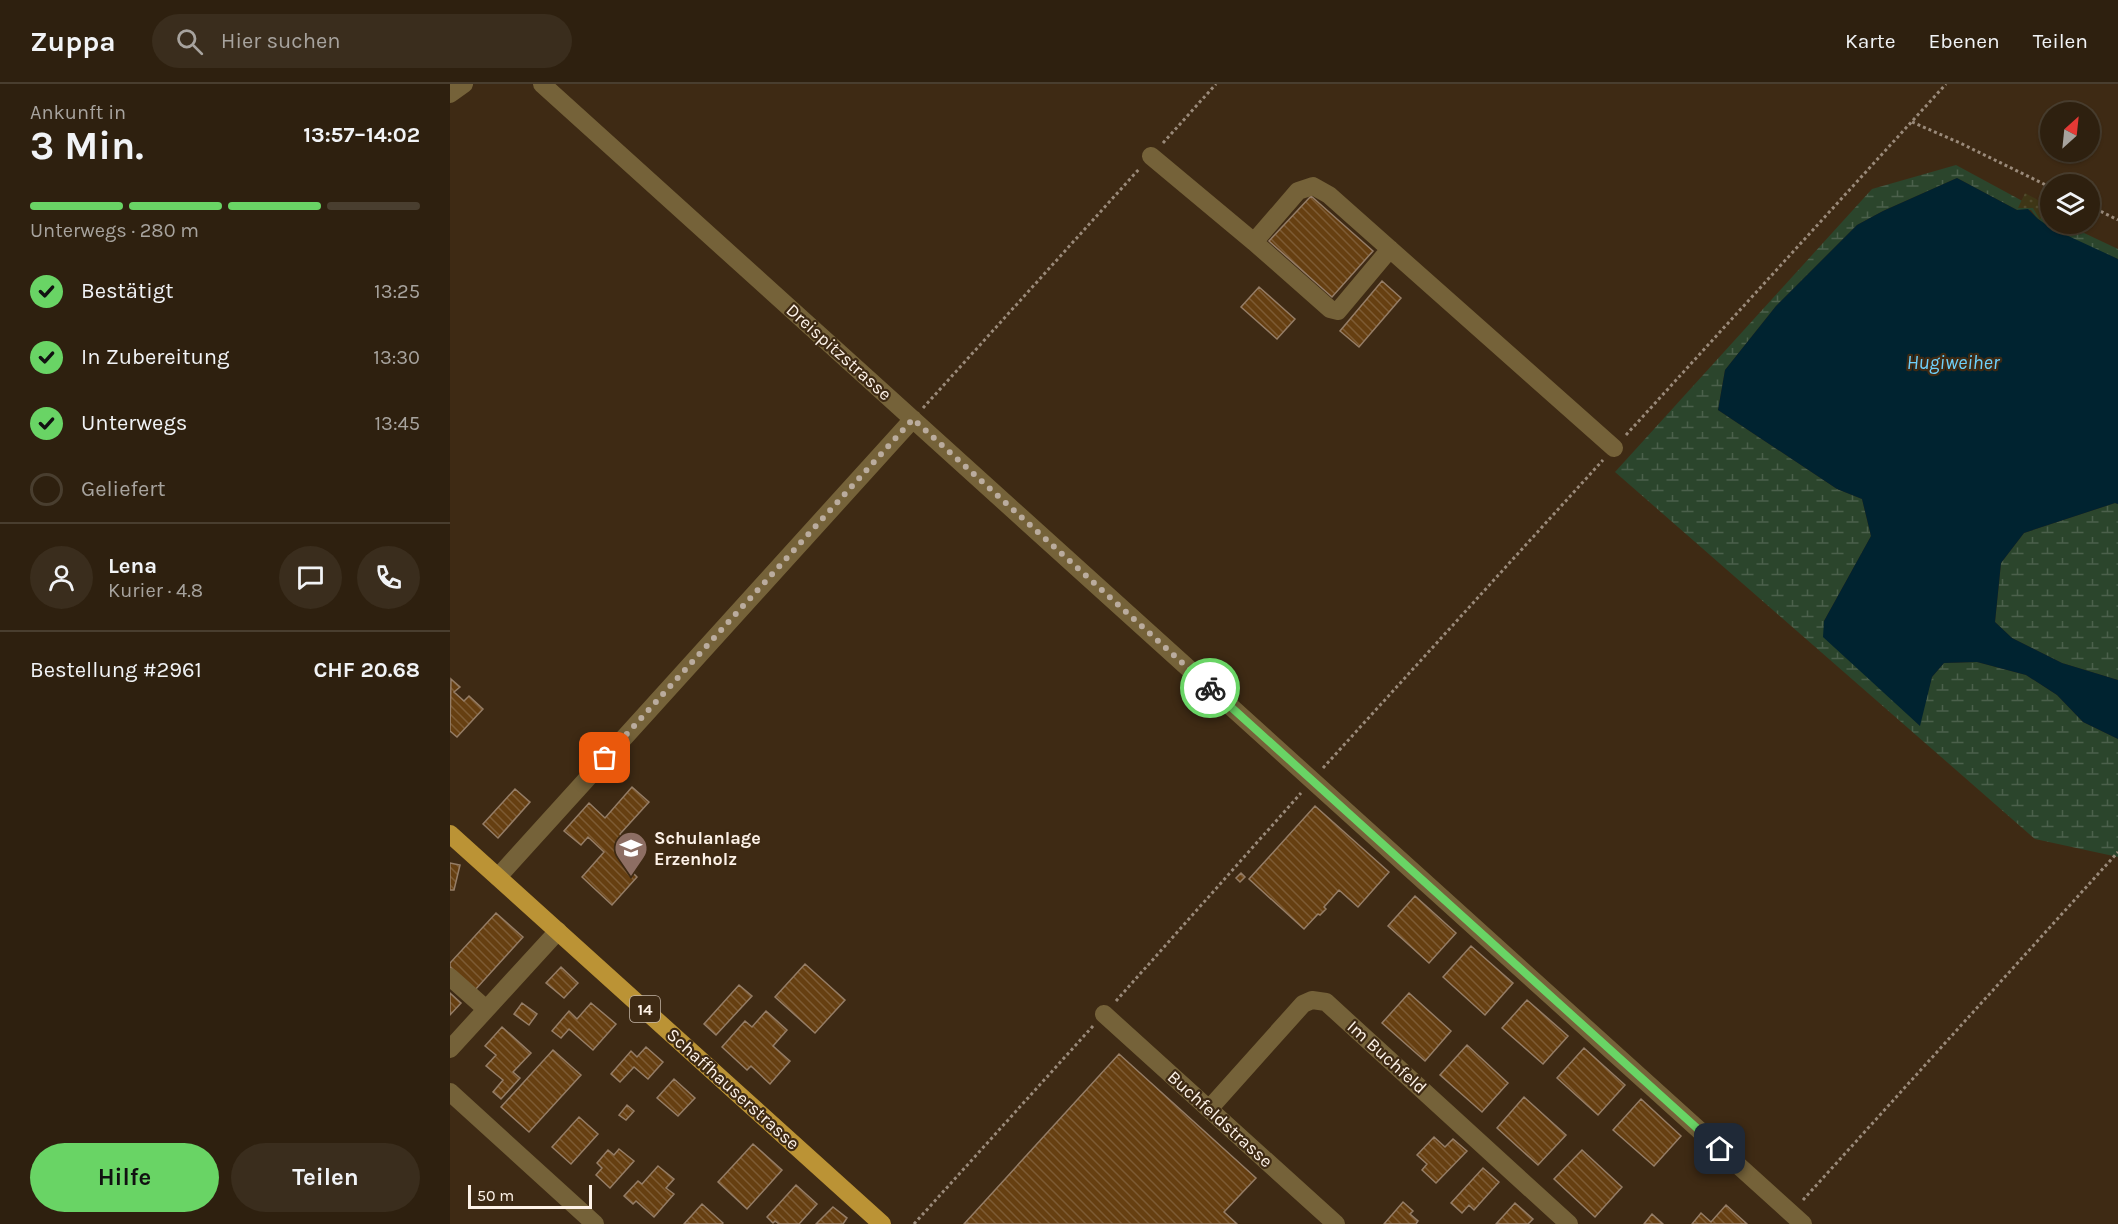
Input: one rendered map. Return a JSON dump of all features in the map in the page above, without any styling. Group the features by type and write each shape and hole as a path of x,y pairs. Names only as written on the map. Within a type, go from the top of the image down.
{"main road":[{"name":"Schaffhauserstrasse","path":"450,834 882,1224"}],"street":[{"path":"450,94 464,84"},
{"name":"Dreispitzstrasse","path":"542,84 1792,1220"},
{"path":"1151,156 1330,309 1338,311 1390,249"},
{"path":"1254,242 1298,191 1313,186 1329,195 1614,448"},
{"path":"498,877 913,419"},
{"path":"450,1049 558,931"},
{"path":"450,977 486,1010"},
{"name":"Im Buchfeld","path":"1209,1109 1303,1004 1312,1000 1326,1002 1569,1224"},
{"name":"Buchfeldstrasse","path":"1104,1014 1334,1223"},
{"path":"450,1092 595,1224"}],"path":[{"path":"913,419 1216,84"},
{"path":"1946,84 1912,122 2040,182"},
{"path":"2100,211 2118,220"},
{"path":"1792,1220 2118,852"}],"green space":[{"path":"1956,165 2040,211 2040,221 2031,210 2017,210 1957,178 1857,225 1776,306 1725,370 1718,410 1837,489 1862,499 1871,536 1824,621 1919,725 1932,677 1944,663 1977,662 2026,675 2057,695 2083,722 2118,739 2118,857 2035,839 1615,472 1872,189"},
{"path":"2061,234 2086,234 2118,249 2118,259"},
{"path":"2115,503 2118,504 2118,680 2062,663 2012,638 1995,622 2001,563 2024,533"}],"sand":[{"path":"2025,193 2040,201 2040,220 2033,208 2018,208"}],"water":[{"name":"Hugiweiher","path":"1957,178 2017,210 2028,209 2040,220 2040,234 2064,234 2118,259 2118,504 2115,503 2024,533 2001,563 1995,622 2012,638 2062,663 2118,680 2118,739 2083,722 2057,695 2026,675 1977,662 1944,663 1932,677 1920,726 1823,637 1824,621 1871,536 1862,499 1837,489 1718,410 1725,370 1776,306 1857,225"}],"building":[{"path":"1311,196 1373,251 1332,297 1269,241"},
{"path":"1382,281 1401,298 1359,347 1340,331"},
{"path":"1259,287 1295,319 1277,339 1241,307"},
{"path":"451,679 460,687 454,692 464,701 469,696 483,709 457,737 450,731"},
{"path":"632,787 649,802 620,834 626,840 621,846 634,857 626,866 637,877 612,905 582,877 604,852 588,837 581,845 564,831 589,803 605,818"},
{"path":"515,789 530,802 498,838 483,824"},
{"path":"1315,806 1389,872 1358,907 1339,890 1324,907 1326,909 1304,929 1249,879"},
{"path":"450,863 460,865 454,890 450,890"},
{"path":"1241,873 1245,877 1240,882 1236,878"},
{"path":"1415,896 1456,933 1429,963 1388,926"},
{"path":"496,913 523,937 475,990 450,967 450,963"},
{"path":"1471,946 1513,983 1485,1015 1443,977"},
{"path":"805,964 845,1000 815,1033 775,997"},
{"path":"561,967 578,983 564,998 546,983"},
{"path":"739,985 752,996 716,1035 704,1024"},
{"path":"450,993 461,1003 450,1015"},
{"path":"1409,993 1451,1031 1425,1061 1382,1023"},
{"path":"1527,1000 1568,1036 1543,1064 1502,1028"},
{"path":"522,1003 537,1014 529,1025 514,1014"},
{"path":"591,1003 616,1024 593,1050 569,1029 561,1038 552,1031 569,1011 577,1019"},
{"path":"766,1011 787,1030 773,1046 790,1061 770,1084 751,1066 747,1070 722,1047 745,1021 752,1027"},
{"path":"502,1027 531,1053 513,1072 520,1078 501,1099 493,1092 503,1080 486,1066 496,1055 485,1046"},
{"path":"1467,1045 1508,1083 1482,1112 1440,1075"},
{"path":"646,1047 663,1062 648,1079 634,1067 620,1082 611,1074 631,1051 637,1057"},
{"path":"1584,1048 1625,1085 1598,1115 1557,1078"},
{"path":"553,1050 581,1075 529,1132 501,1107"},
{"path":"1119,1054 1256,1178 1224,1212 1237,1224 964,1224"},
{"path":"674,1079 695,1098 678,1116 657,1098"},
{"path":"1524,1097 1566,1135 1538,1165 1497,1128"},
{"path":"1641,1099 1681,1136 1654,1166 1613,1130"},
{"path":"627,1105 634,1111 626,1120 619,1115"},
{"path":"579,1117 598,1134 571,1164 552,1147"},
{"path":"1434,1137 1445,1147 1453,1139 1467,1151 1436,1183 1422,1170 1427,1164 1417,1155"},
{"path":"753,1144 782,1170 747,1209 718,1182"},
{"path":"619,1149 634,1161 610,1188 596,1175 602,1168 597,1163 608,1150 614,1155"},
{"path":"1582,1150 1622,1187 1595,1217 1554,1179"},
{"path":"658,1166 674,1179 666,1188 674,1194 654,1217 636,1201 633,1204 624,1196 638,1181 642,1184"},
{"path":"1483,1168 1499,1182 1474,1210 1469,1205 1462,1213 1451,1203"},
{"path":"796,1185 817,1204 799,1224 779,1224 775,1221 773,1223 767,1217"},
{"path":"1403,1202 1413,1211 1410,1214 1418,1221 1416,1224 1384,1224"},
{"path":"1515,1203 1533,1219 1528,1224 1496,1224"},
{"path":"702,1204 723,1223 684,1224"},
{"path":"1726,1205 1747,1224 1692,1224 1701,1213 1711,1222"},
{"path":"833,1207 847,1218 843,1224 816,1224"},
{"path":"1652,1214 1663,1224 1644,1224"}],"way so far":[{"path":"605,758 913,419 1210,688"}],"place":[{"name":"Schulanlage Erzenholz","path":"631,877"}],"route":[{"path":"1210,688 1720,1149"}]}
